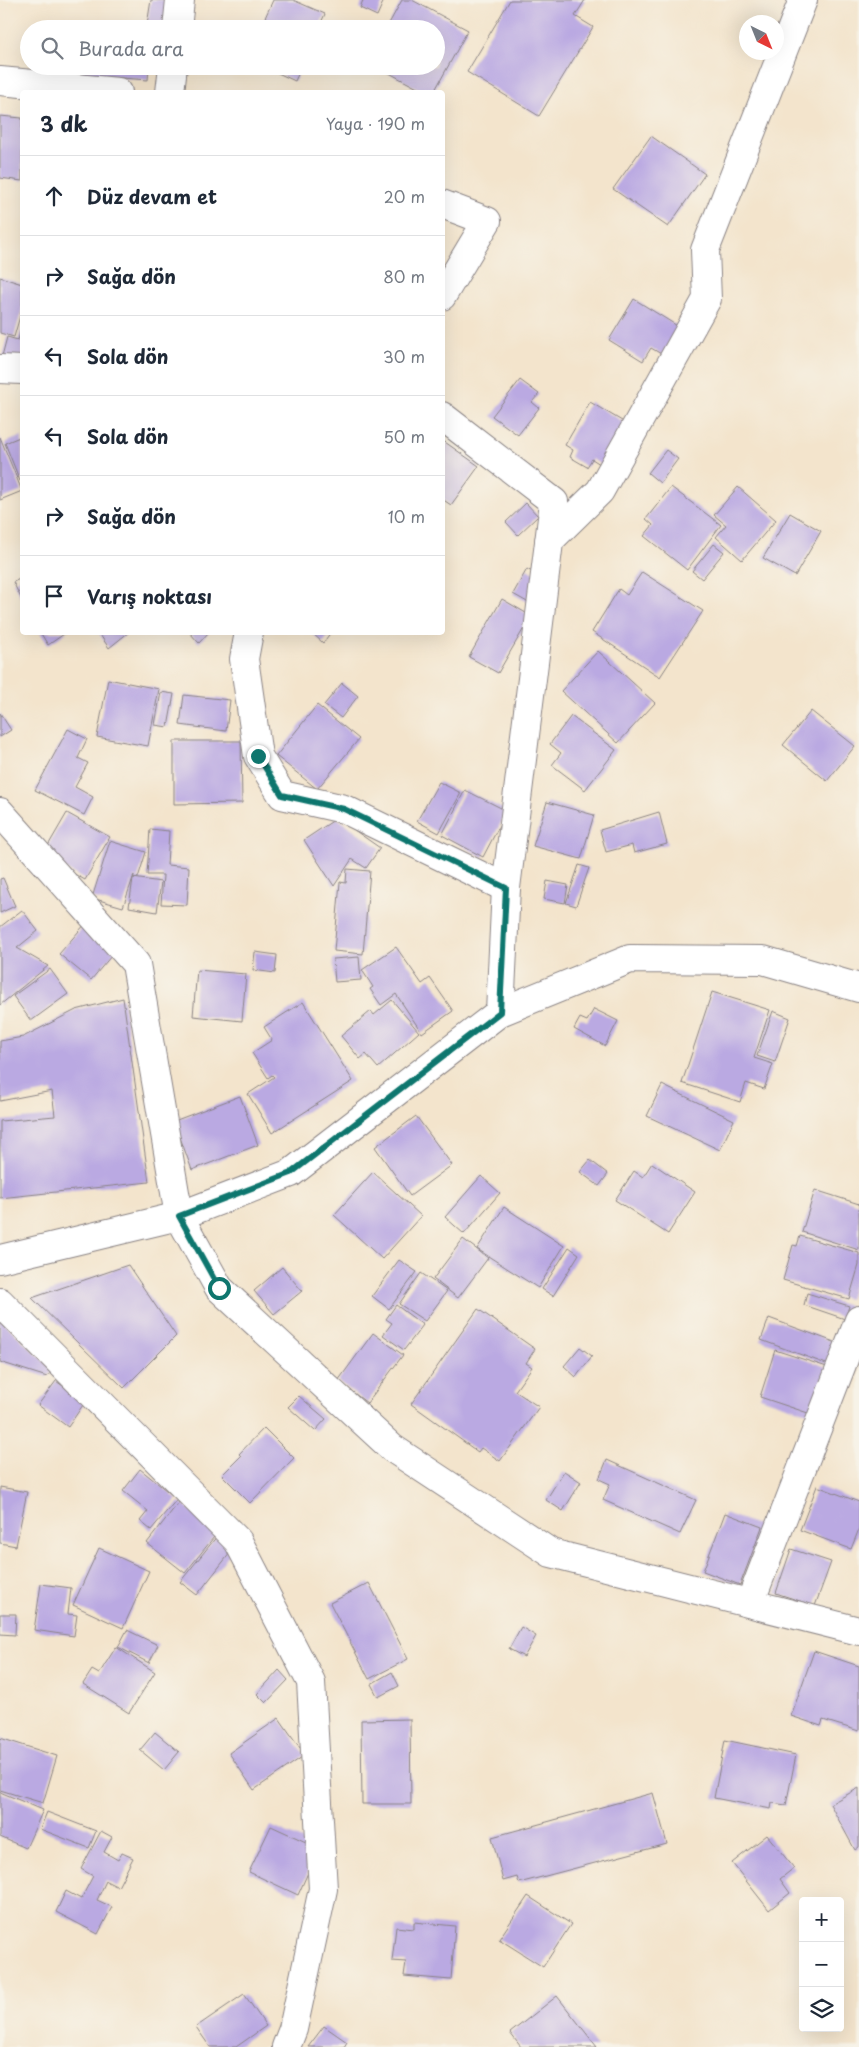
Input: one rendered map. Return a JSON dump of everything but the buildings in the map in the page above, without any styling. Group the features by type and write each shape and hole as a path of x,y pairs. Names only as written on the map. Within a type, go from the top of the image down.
{"street":[{"path":"178,20 180,0"},
{"path":"549,541 600,491 707,299 705,250 803,0"},
{"path":"170,90 172,75"},
{"path":"0,81 97,90"},
{"path":"445,205 487,221 445,291"},
{"path":"0,369 20,370"},
{"path":"445,418 554,502 506,888 500,1012"},
{"path":"248,635 244,659 258,756 282,795 344,809 506,888"},
{"path":"0,812 136,964 179,1216 219,1288 392,1448 551,1552 859,1631"},
{"path":"0,1259 179,1216 291,1173 500,1012 630,959 763,960 859,988"},
{"path":"0,1302 238,1541 311,1682 324,1889 293,2029 286,2047"},
{"path":"750,1603 852,1357 859,1320"}],"route":[{"path":"219,1288 179,1216 291,1173 500,1012 506,888 344,809 282,795 258,756"}]}
